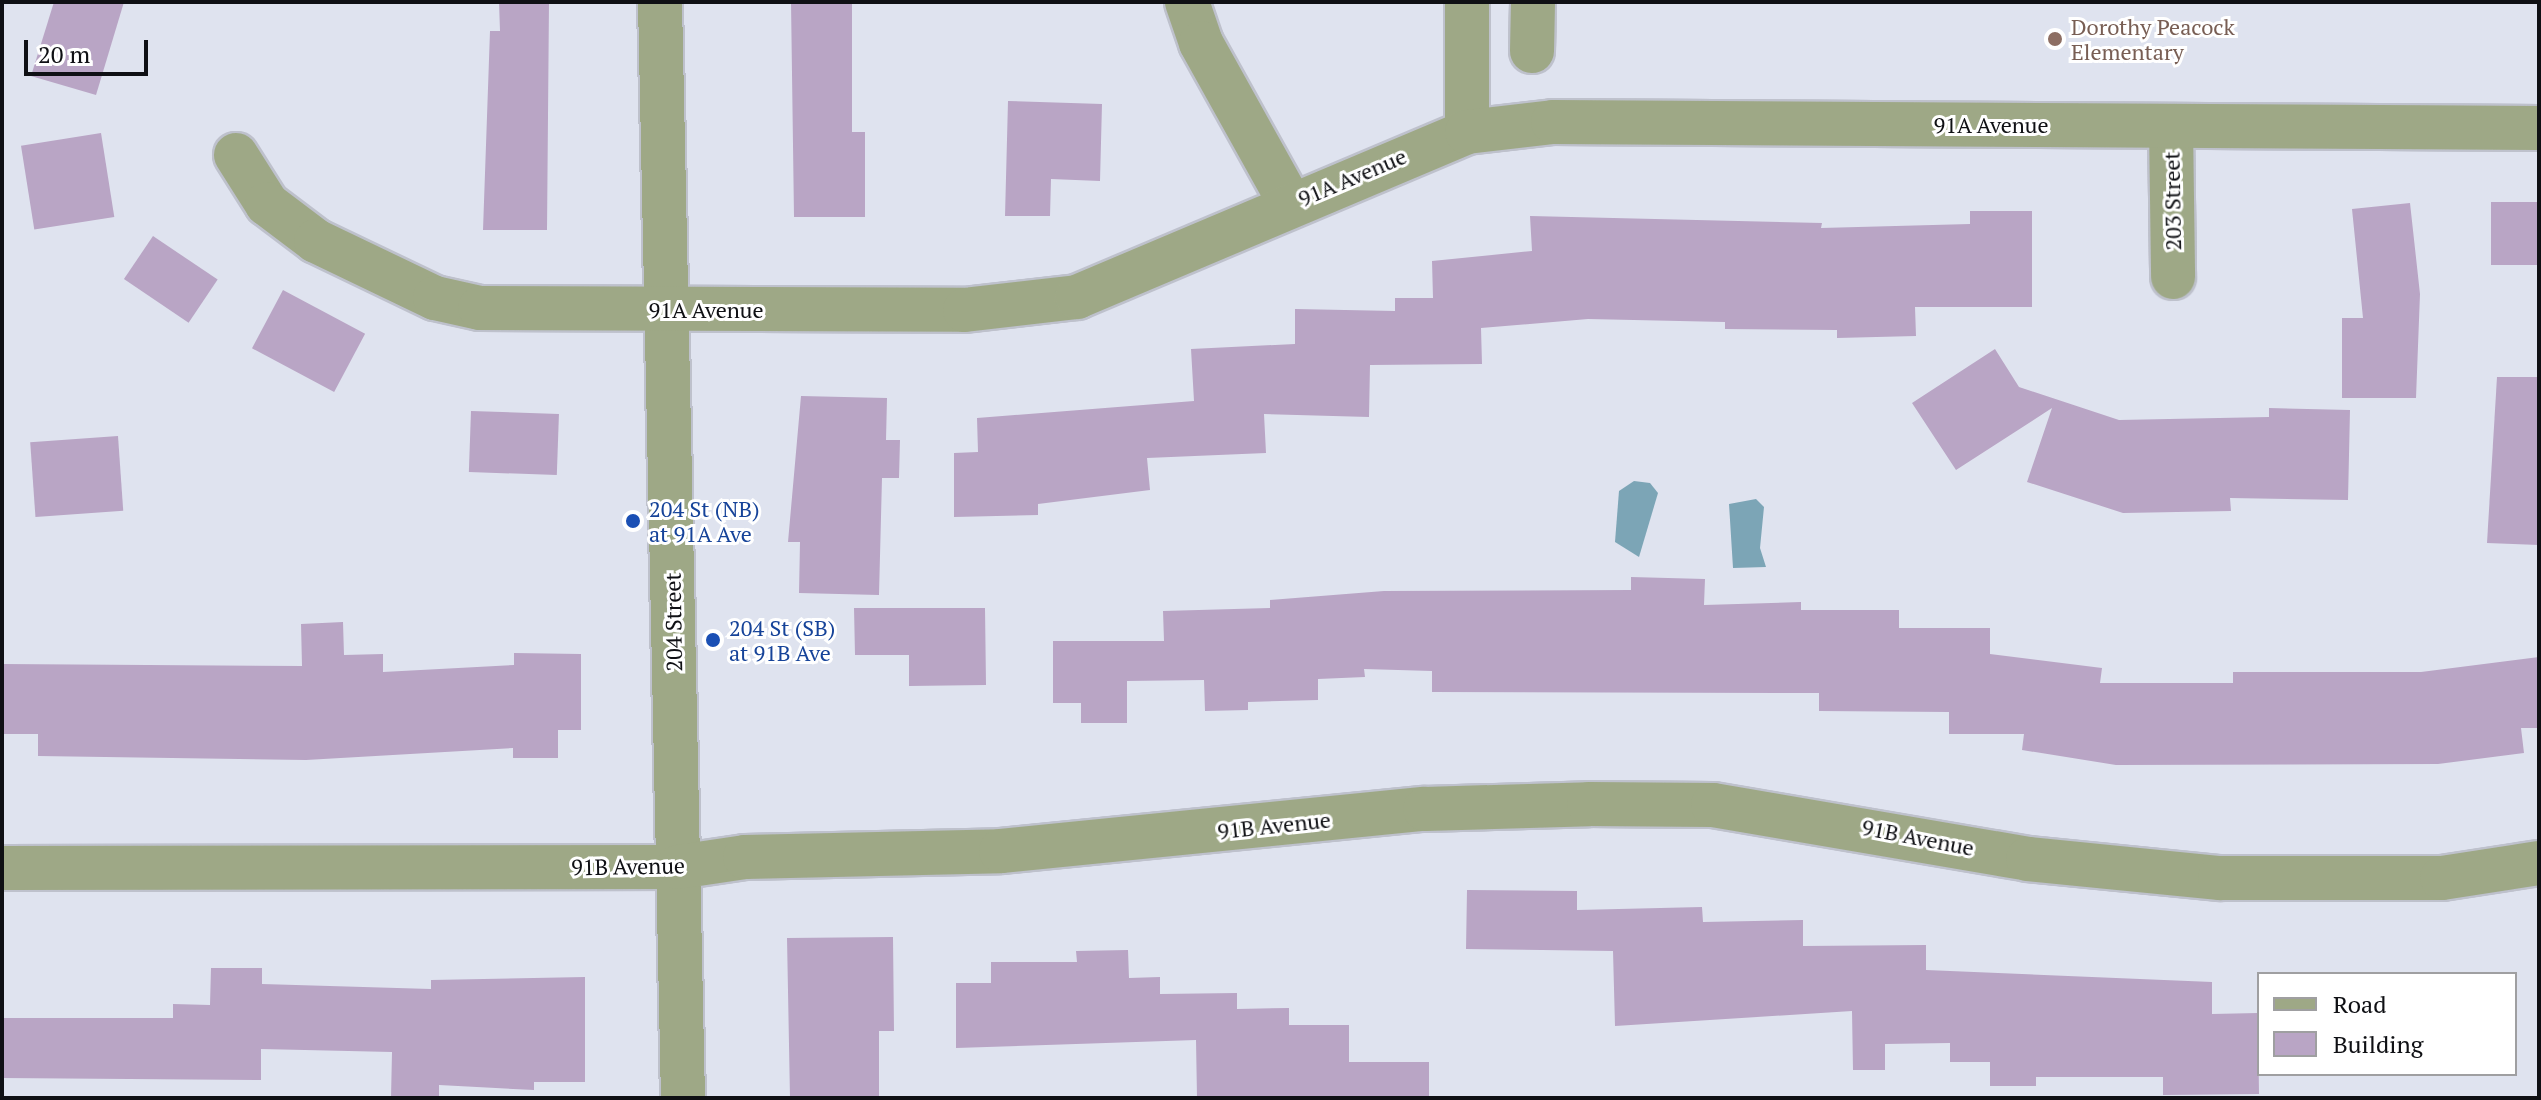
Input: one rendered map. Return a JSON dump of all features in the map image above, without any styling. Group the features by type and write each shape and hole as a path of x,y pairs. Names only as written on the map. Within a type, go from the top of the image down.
{"street":[{"name":"204 Street","path":"660,2 683,1098"},
{"path":"1187,2 1201,43 1290,203"},
{"path":"1467,2 1467,132"},
{"path":"1532,51 1533,2"},
{"name":"91A Avenue","path":"236,155 267,204 316,241 435,298 480,308 965,310 1077,297 1290,203 1467,132 1553,122 2539,128"},
{"name":"203 Street","path":"2171,126 2173,277"},
{"name":"91B Avenue","path":"2,868 678,867 745,857 1001,851 1425,809 1589,804 1745,809 2028,859 2220,878 2442,878 2539,863"}],"water":[{"path":"1634,481 1650,483 1658,493 1639,557 1615,542 1619,491"},
{"path":"1756,499 1764,507 1760,548 1766,567 1733,568 1729,504"}],"building":[{"path":"54,2 124,2 96,95 31,76"},
{"path":"499,2 549,2 547,230 483,230 490,31 500,31"},
{"path":"791,2 852,2 852,132 865,132 865,217 794,217"},
{"path":"1008,101 1102,104 1100,181 1051,179 1050,216 1005,216"},
{"path":"101,133 114,217 34,230 21,146"},
{"path":"2491,202 2539,202 2539,265 2491,265"},
{"path":"2410,203 2420,294 2416,398 2342,398 2342,318 2363,318 2352,209"},
{"path":"1970,211 2032,211 2032,307 1915,307 1916,336 1837,338 1837,330 1725,329 1725,322 1588,319 1481,328 1482,364 1370,365 1369,417 1264,414 1266,453 1147,458 1150,490 1038,504 1038,515 954,517 954,453 978,452 977,418 1194,401 1191,349 1295,344 1295,309 1395,311 1395,298 1433,298 1432,261 1532,251 1530,216 1822,223 1821,228 1970,224"},
{"path":"153,236 218,280 189,323 124,279"},
{"path":"283,290 365,334 334,392 252,348"},
{"path":"1995,349 2019,387 2119,420 2269,417 2269,408 2350,410 2348,500 2230,498 2231,511 2123,513 2027,482 2052,408 1956,470 1912,403"},
{"path":"2497,377 2539,377 2539,545 2487,543"},
{"path":"801,396 887,398 886,440 900,440 899,478 882,478 879,595 799,593 800,542 788,542"},
{"path":"471,411 559,414 557,475 469,472"},
{"path":"118,436 123,511 35,517 30,442"},
{"path":"1631,577 1705,579 1704,605 1801,602 1801,610 1899,610 1899,628 1990,628 1990,654 2102,668 2100,683 2233,683 2233,672 2421,672 2539,657 2539,728 2521,728 2524,753 2438,764 2116,765 2022,750 2024,734 1949,734 1949,712 1819,711 1819,693 1432,692 1432,671 1364,669 1365,677 1318,679 1318,700 1248,702 1248,710 1205,711 1204,680 1127,681 1127,723 1081,723 1081,703 1053,703 1053,641 1164,641 1163,611 1270,608 1270,600 1384,591 1631,590"},
{"path":"854,608 985,608 986,685 909,686 909,655 855,655"},
{"path":"343,622 344,655 383,654 383,672 514,665 514,653 581,654 581,730 558,730 558,758 513,758 513,748 306,760 38,756 38,734 2,734 2,664 302,666 301,624"},
{"path":"1467,890 1577,891 1577,910 1702,907 1703,922 1803,920 1803,946 1926,945 1926,970 2212,982 2212,1014 2257,1013 2259,1094 2163,1095 2163,1077 2036,1077 2036,1086 1990,1086 1990,1062 1950,1062 1950,1043 1885,1044 1885,1070 1853,1070 1852,1011 1615,1026 1613,951 1466,949"},
{"path":"893,937 894,1031 879,1031 879,1098 790,1098 787,938"},
{"path":"1128,950 1129,978 1160,977 1160,994 1237,993 1237,1009 1289,1008 1289,1025 1349,1025 1349,1062 1429,1062 1429,1098 1197,1098 1196,1040 956,1048 956,983 991,983 991,962 1077,962 1076,951"},
{"path":"211,968 262,968 262,984 431,989 431,980 585,977 585,1082 534,1082 534,1090 439,1085 439,1098 391,1098 392,1052 261,1049 261,1080 2,1078 2,1018 173,1018 173,1004 210,1005"}],"place":[{"name":"Dorothy Peacock Elementary","path":"2055,39"},
{"name":"204 St (NB) at 91A Ave","path":"633,521"},
{"name":"204 St (SB) at 91B Ave","path":"713,640"}]}
